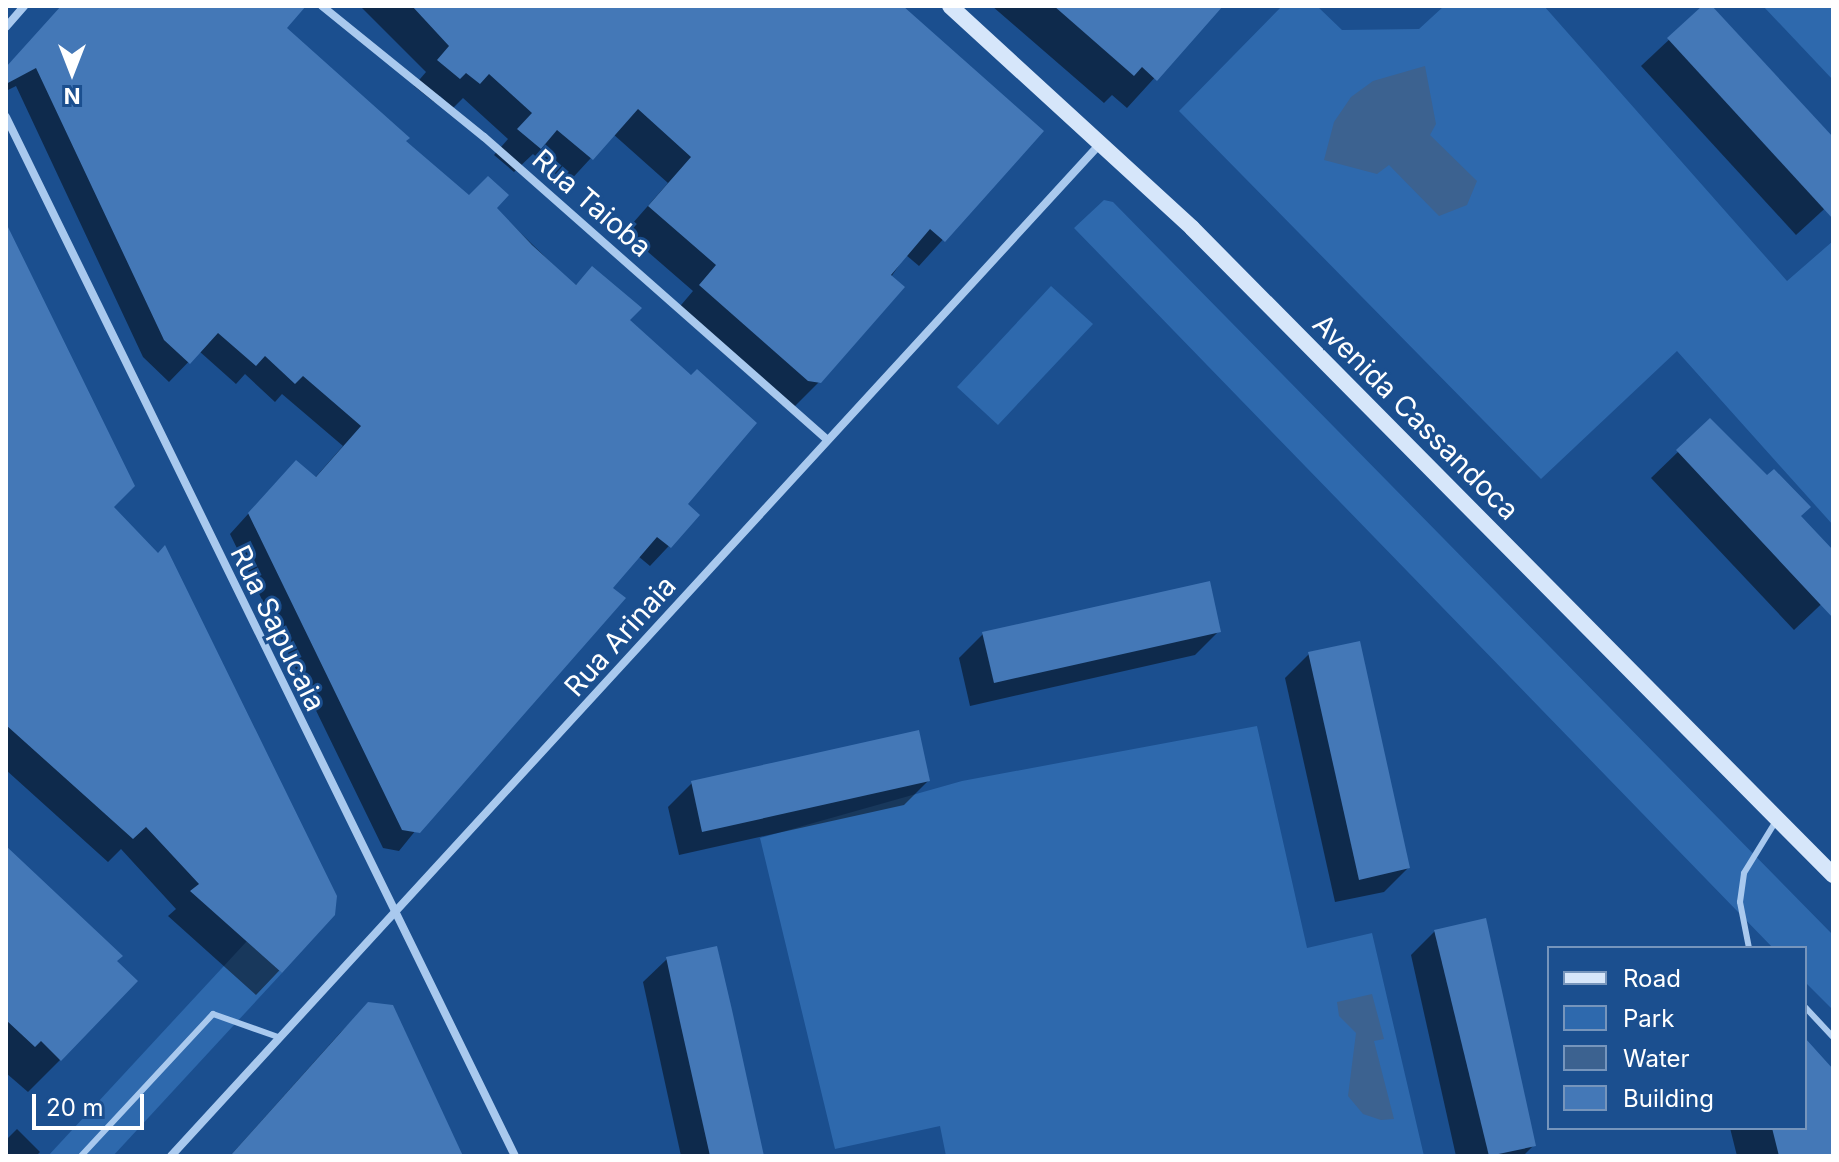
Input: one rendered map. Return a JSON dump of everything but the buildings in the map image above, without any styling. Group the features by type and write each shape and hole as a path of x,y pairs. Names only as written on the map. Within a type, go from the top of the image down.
{"street":[{"path":"6,27 24,6"},
{"name":"Rua Taioba","path":"322,6 484,137 828,440"},
{"name":"Avenida Cassandoca","path":"950,6 1192,228 1833,875"},
{"name":"Rua Sapucaia","path":"6,117 394,918 515,1156"},
{"name":"Rua Arinaia","path":"171,1156 278,1037 394,918 1101,144"}],"lane":[{"path":"1749,946 1740,902 1744,873 1778,818"},
{"path":"1807,1009 1833,1037"},
{"path":"81,1156 213,1014 278,1037"}],"green space":[{"path":"1282,6 1317,6 1342,30 1419,29 1444,6 1544,6 1787,281 1833,241 1833,525 1677,351 1541,479 1179,111"},
{"path":"1763,6 1833,6 1833,80"},
{"path":"1104,200 1113,202 1833,935 1833,1010 1807,984 1807,946 1771,946 1074,228"},
{"path":"1051,286 1093,324 998,425 957,387"},
{"path":"1257,726 1307,948 1372,933 1424,1156 946,1156 940,1126 835,1149 760,838 962,781"},
{"path":"247,941 282,973 113,1156 48,1156"}],"water":[{"path":"1425,66 1436,124 1430,135 1477,181 1467,205 1439,216 1389,165 1377,174 1324,160 1334,122 1351,97 1373,81"},
{"path":"1372,994 1384,1039 1374,1041 1394,1119 1381,1120 1363,1114 1348,1096 1356,1033 1339,1016 1337,1002"}]}
